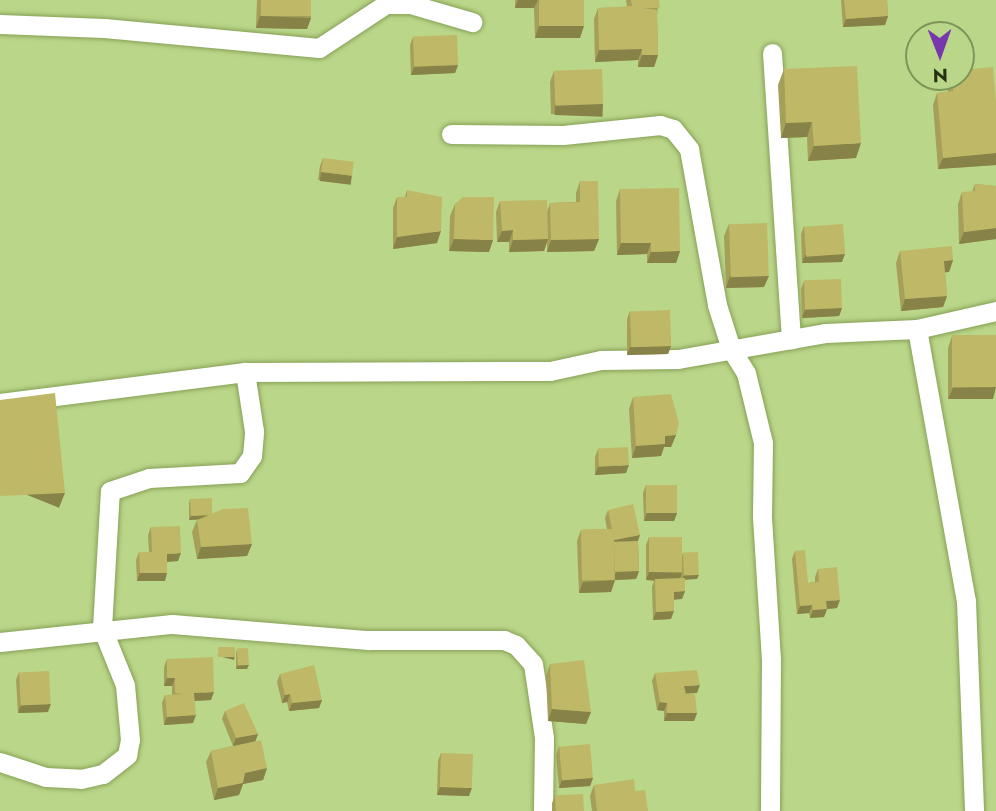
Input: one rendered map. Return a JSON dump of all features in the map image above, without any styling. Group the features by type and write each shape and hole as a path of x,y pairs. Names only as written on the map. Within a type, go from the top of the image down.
{"street":[{"path":"0,24 104,28 319,48 386,4 410,4 472,22"},
{"path":"772,52 791,339"},
{"path":"451,134 563,135 660,125 673,129 689,149 716,305 731,349 746,373 763,443 762,517 771,659 770,811"},
{"path":"0,403 245,372 550,371 601,360 678,359 791,339 917,329 996,311"},
{"path":"917,329 966,601 974,811"},
{"path":"0,762 46,777 81,779 103,774 127,755 130,740 122,672 102,628 110,491 149,478 240,473 252,456 254,431 245,372"},
{"path":"0,642 102,628 172,624 368,640 504,640 516,645 533,664 544,738 543,811"}],"building":[{"path":"261,0 311,0 311,16 261,16"},
{"path":"539,0 584,0 584,26 539,26"},
{"path":"631,0 659,0 660,8 643,8 657,10 658,55 642,55 642,49 599,50 598,8 632,6"},
{"path":"844,0 887,0 888,16 846,19"},
{"path":"457,35 458,65 414,67 413,37"},
{"path":"857,66 861,143 814,146 812,122 786,123 784,69"},
{"path":"993,67 996,153 943,158 937,93 975,91 975,69"},
{"path":"602,69 603,104 555,106 554,71"},
{"path":"323,158 354,162 352,176 321,172"},
{"path":"580,181 598,181 599,239 551,240 550,203 580,202"},
{"path":"975,184 996,186 996,228 964,232 962,192 975,191"},
{"path":"679,188 680,251 651,252 651,243 621,243 620,189"},
{"path":"407,190 442,197 441,231 397,237 397,197 407,197"},
{"path":"463,197 494,197 493,240 454,239 455,204"},
{"path":"547,200 548,239 513,240 513,230 502,231 500,201"},
{"path":"767,223 769,276 731,277 729,224"},
{"path":"843,224 845,254 806,257 804,227"},
{"path":"952,246 953,260 944,261 947,296 905,299 900,251"},
{"path":"841,279 842,308 805,309 804,280"},
{"path":"670,310 671,346 631,347 630,311"},
{"path":"952,335 996,335 996,387 952,387"},
{"path":"55,393 65,493 0,496 0,400"},
{"path":"671,394 679,423 676,435 665,436 665,444 636,446 633,397"},
{"path":"628,447 629,465 599,467 598,449"},
{"path":"646,485 677,485 677,513 646,513"},
{"path":"212,498 212,514 191,516 190,499"},
{"path":"633,504 640,535 614,540 614,529 608,510"},
{"path":"248,508 252,544 201,547 197,520 223,509"},
{"path":"180,526 181,553 167,554 167,573 140,573 139,552 152,552 151,527"},
{"path":"614,529 615,580 582,581 581,530"},
{"path":"649,537 682,537 682,572 649,572"},
{"path":"638,541 639,571 615,572 614,542"},
{"path":"805,550 808,583 819,582 818,569 837,567 840,600 826,601 827,609 813,610 812,605 800,606 795,551"},
{"path":"698,552 699,575 684,576 683,553"},
{"path":"685,578 685,591 674,592 674,611 656,612 655,579"},
{"path":"218,647 235,647 235,657 218,657"},
{"path":"248,648 249,665 238,666 237,649"},
{"path":"213,657 214,692 194,693 196,715 167,717 165,695 184,694 175,693 175,678 167,678 167,659"},
{"path":"584,660 591,712 552,709 550,664"},
{"path":"314,665 322,700 292,703 290,694 285,695 280,674"},
{"path":"697,670 700,685 684,686 686,694 695,694 697,713 667,713 667,703 660,702 655,673"},
{"path":"49,671 51,704 21,706 19,673"},
{"path":"244,703 258,734 236,738 225,711"},
{"path":"261,740 267,768 245,773 243,783 218,788 211,751"},
{"path":"590,744 593,778 562,781 559,747"},
{"path":"441,753 473,754 472,788 440,787"},
{"path":"634,779 635,791 645,790 648,811 597,811 594,785"},
{"path":"583,794 584,811 556,811 555,795"}]}
